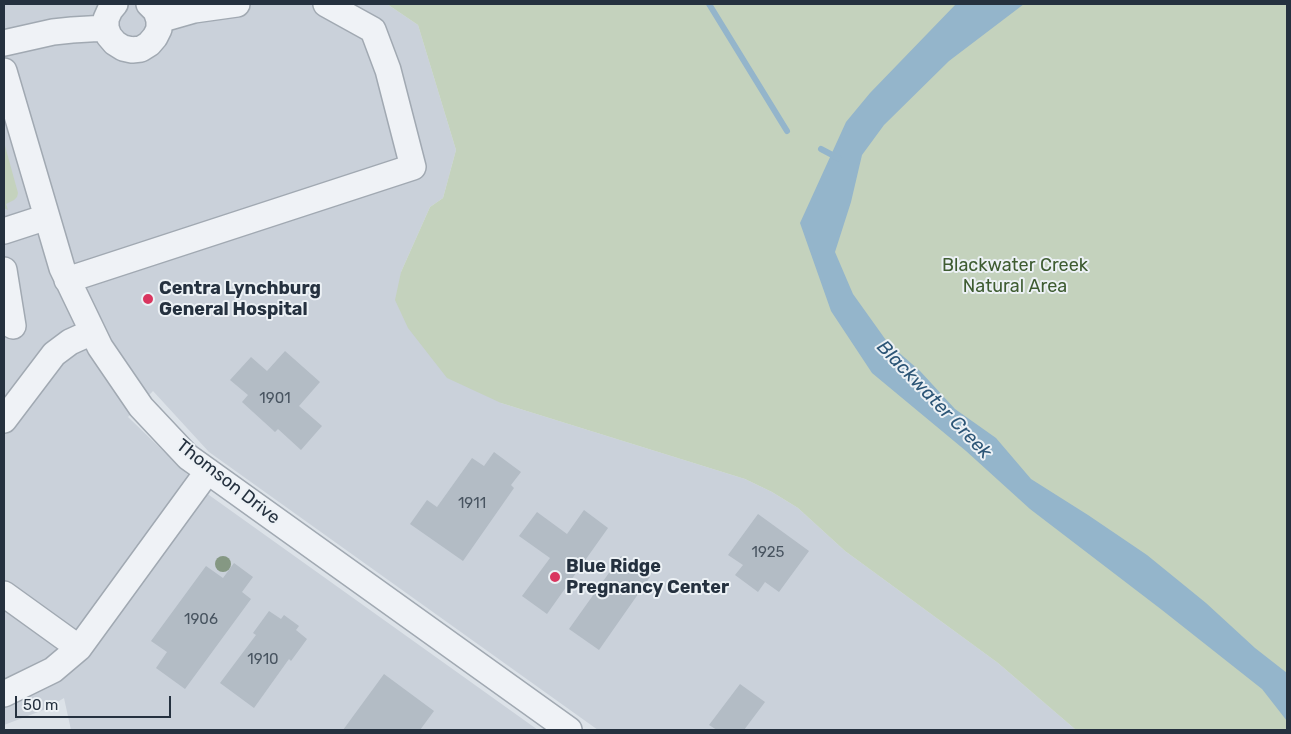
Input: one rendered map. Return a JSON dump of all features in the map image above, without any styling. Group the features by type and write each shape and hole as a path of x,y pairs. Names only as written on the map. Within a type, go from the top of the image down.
{"street":[{"path":"115,4 106,19 106,28 115,44 132,50 141,49 155,37 158,29 154,12 194,10 238,4"},
{"path":"68,280 413,167 388,70 373,30 326,4"},
{"path":"4,43 53,32 106,28"},
{"name":"Thomson Drive","path":"4,71 62,268 100,347 141,407 188,457 569,730"},
{"path":"4,231 47,216"},
{"path":"4,270 13,326"},
{"path":"4,420 54,354 70,342 92,332"},
{"path":"4,694 53,670 80,648 208,471"},
{"path":"4,594 80,648"}],"shaded area":[{"path":"4,4 387,4 418,25 456,150 443,198 430,207 401,272 501,403 745,479 772,492 798,508 845,551 998,663 1076,730 598,730 209,452 153,391 128,417 209,495 538,730 71,730 64,698 46,709 4,725"}],"green space":[{"name":"Blackwater Creek Natural Area","path":"387,4 1287,4 1287,730 1076,730 998,663 845,551 798,508 772,492 745,479 501,403 447,378 408,328 395,300 401,272 430,207 443,198 456,150 418,25"},
{"path":"4,142 18,193 14,200 6,204 8,210 4,208"}],"water":[{"name":"Blackwater Creek","path":"956,4 1024,4 949,61 884,125 862,155 851,202 835,252 853,294 888,343 920,371 955,409 996,438 1031,479 1147,555 1206,603 1255,648 1287,673 1287,721 1262,689 1030,509 966,451 872,373 831,311 800,223 846,122 870,93"}],"building":[{"path":"285,351 320,382 299,406 322,426 301,450 278,429 275,432 242,402 248,395 230,380 251,357 267,371"},
{"path":"494,452 521,472 511,485 514,488 463,561 410,524 427,500 437,507 472,458 484,466"},
{"name":"Blue Ridge Pregnancy Center","path":"584,510 608,528 547,614 522,596 550,558 519,536 537,512 567,534"},
{"path":"758,514 809,551 779,592 765,582 758,592 735,575 743,565 728,555"},
{"path":"621,556 650,577 599,650 569,629"},
{"path":"234,563 253,577 242,592 251,599 185,689 156,668 167,652 151,641 206,566 223,578"},
{"path":"269,611 281,619 284,615 299,626 296,630 307,639 291,661 289,659 254,708 220,683 256,635 253,633"},
{"path":"384,674 434,711 420,730 343,730"},
{"path":"740,684 765,702 744,730 717,730 709,725"}],"waterway":[{"path":"709,4 787,131"},
{"path":"821,149 838,158"}],"place":[{"name":"Centra Lynchburg General Hospital","path":"148,299"},
{"name":"Blue Ridge Pregnancy Center","path":"555,577"}]}
